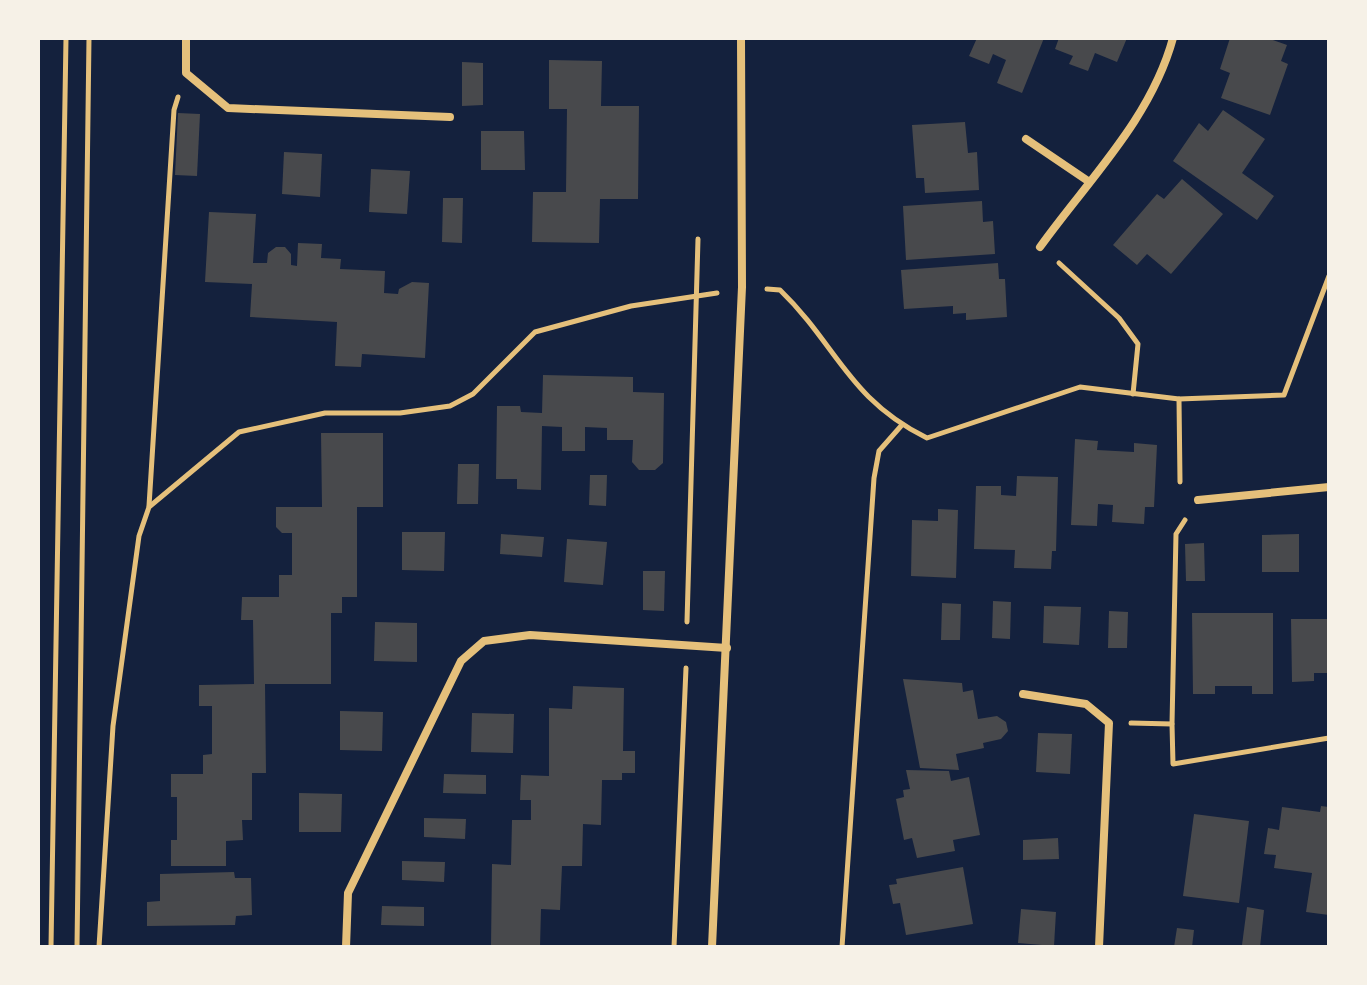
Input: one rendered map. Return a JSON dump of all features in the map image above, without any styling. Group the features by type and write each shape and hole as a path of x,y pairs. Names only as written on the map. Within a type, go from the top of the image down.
{"street":[{"path":"186,38 186,73 228,108 450,117"},
{"path":"712,947 742,287 741,38"},
{"path":"1040,247 1147,106 1164,70 1173,38"},
{"path":"1026,139 1088,181"},
{"path":"1198,500 1329,487"},
{"path":"346,947 348,893 461,661 484,641 530,635 727,648"},
{"path":"1023,694 1086,704 1109,723 1099,947"}],"path":[{"path":"51,947 66,38"},
{"path":"77,947 89,38"},
{"path":"99,947 113,726 139,536 149,507 174,110 186,73"},
{"path":"674,947 687,646 694,298 698,239"},
{"path":"1040,247 1087,287 1138,344 1133,394"},
{"path":"149,507 239,432 325,413 400,413 450,406 473,394 535,332 631,306 694,298 742,287 780,290 808,317 836,363 861,392 901,425 927,438 1080,387 1179,399 1284,395 1329,276"},
{"path":"1179,399 1178,480 1198,500 1176,534 1173,764 1329,738"},
{"path":"842,947 874,478 879,451 901,425"},
{"path":"1109,723 1172,724"}],"building":[{"path":"977,38 1044,38 1022,93 997,83 1006,60 993,54 989,64 969,56"},
{"path":"1059,38 1127,38 1117,62 1095,53 1088,71 1069,64 1073,56 1055,49"},
{"path":"1230,38 1267,38 1287,45 1281,61 1288,64 1270,115 1221,98 1230,73 1220,69"},
{"path":"549,60 602,61 601,106 639,106 638,199 600,199 599,243 532,242 533,192 566,192 567,109 549,109"},
{"path":"462,62 483,63 483,105 462,106"},
{"path":"1223,110 1265,139 1242,173 1274,196 1257,220 1173,161 1199,123 1208,131"},
{"path":"178,113 200,114 197,176 175,175"},
{"path":"965,122 968,153 977,152 979,190 925,193 924,178 916,178 912,125"},
{"path":"481,131 524,131 525,170 481,170"},
{"path":"284,152 322,154 320,197 282,194"},
{"path":"371,169 410,171 407,214 369,212"},
{"path":"1182,179 1223,214 1171,274 1147,254 1137,265 1113,245 1157,194 1164,199"},
{"path":"443,198 463,198 462,243 442,242"},
{"path":"982,201 983,222 993,221 995,254 906,260 903,206"},
{"path":"209,212 256,214 253,263 267,263 268,253 276,247 285,247 291,254 291,265 297,266 298,243 322,244 321,258 341,259 340,269 385,271 384,293 398,294 399,289 412,282 429,283 425,358 362,354 361,367 335,366 337,322 250,317 252,284 205,282"},
{"path":"998,263 999,279 1005,279 1007,317 966,320 966,313 953,314 953,306 904,309 901,270"},
{"path":"543,375 633,377 633,392 664,393 663,463 655,470 639,470 632,462 633,440 607,440 607,428 585,427 585,451 562,451 562,427 542,426 541,490 517,489 517,479 496,479 497,406 520,406 521,412 542,413"},
{"path":"321,433 383,433 383,507 357,507 357,597 342,597 342,613 331,613 331,684 265,684 266,773 252,773 252,820 242,820 243,840 226,841 226,866 171,866 171,840 177,840 177,797 171,797 171,774 203,774 203,755 212,754 212,706 199,706 199,685 254,684 253,620 241,620 242,597 279,597 279,575 292,575 292,533 282,533 276,527 276,507 322,507"},
{"path":"1075,439 1098,441 1097,450 1134,452 1134,443 1157,445 1154,507 1145,507 1144,524 1112,522 1113,505 1098,504 1097,526 1071,525"},
{"path":"458,464 479,464 478,504 457,504"},
{"path":"590,475 607,475 606,506 589,505"},
{"path":"1017,476 1058,477 1056,551 1052,551 1051,569 1014,568 1015,550 974,549 976,486 1001,486 1001,495 1016,496"},
{"path":"938,509 958,510 956,578 911,576 912,520 938,521"},
{"path":"402,532 445,532 444,571 402,570"},
{"path":"501,534 544,537 542,557 500,554"},
{"path":"1299,534 1299,572 1262,572 1262,535"},
{"path":"567,539 607,542 603,585 564,582"},
{"path":"1204,543 1205,581 1186,581 1185,544"},
{"path":"643,571 665,571 664,611 643,610"},
{"path":"993,601 1011,602 1010,639 992,638"},
{"path":"942,603 961,604 960,640 941,640"},
{"path":"1044,606 1081,607 1079,645 1043,643"},
{"path":"1109,611 1128,612 1127,648 1108,648"},
{"path":"1192,613 1273,613 1273,694 1252,694 1252,686 1215,686 1215,694 1193,694"},
{"path":"1291,619 1329,619 1329,673 1314,673 1314,681 1292,682"},
{"path":"375,622 417,623 417,662 374,661"},
{"path":"903,679 962,683 963,692 973,690 978,719 997,716 1006,722 1008,731 1001,739 983,743 984,748 956,754 959,770 920,768"},
{"path":"573,686 624,688 623,751 635,751 635,773 622,773 622,780 602,780 601,825 583,824 582,866 562,866 560,910 541,909 540,947 491,947 492,864 511,865 512,820 531,820 531,800 520,800 521,775 549,776 549,708 572,709"},
{"path":"340,711 383,712 382,751 340,750"},
{"path":"472,713 514,714 513,753 471,752"},
{"path":"1038,733 1072,734 1070,774 1036,772"},
{"path":"906,770 949,771 951,781 969,777 980,835 953,840 955,851 917,858 912,838 904,840 896,799 904,797 903,790 910,789"},
{"path":"444,774 486,775 486,794 443,793"},
{"path":"299,793 342,794 341,832 299,832"},
{"path":"1321,806 1329,807 1329,915 1306,912 1312,873 1274,868 1276,855 1264,854 1268,828 1279,830 1282,807 1320,812"},
{"path":"1194,814 1249,821 1239,903 1183,896"},
{"path":"424,818 466,819 465,839 424,837"},
{"path":"1058,838 1059,859 1023,860 1023,840"},
{"path":"402,861 445,862 444,882 402,880"},
{"path":"963,867 973,924 906,935 900,903 893,904 889,885 897,884 896,879"},
{"path":"234,872 235,878 251,878 252,915 236,916 235,925 147,926 147,902 160,901 160,874"},
{"path":"382,906 424,907 424,926 381,925"},
{"path":"1247,907 1264,910 1260,947 1242,945"},
{"path":"1021,909 1056,912 1054,946 1018,943"},
{"path":"1177,928 1194,930 1192,947 1174,947"}]}
